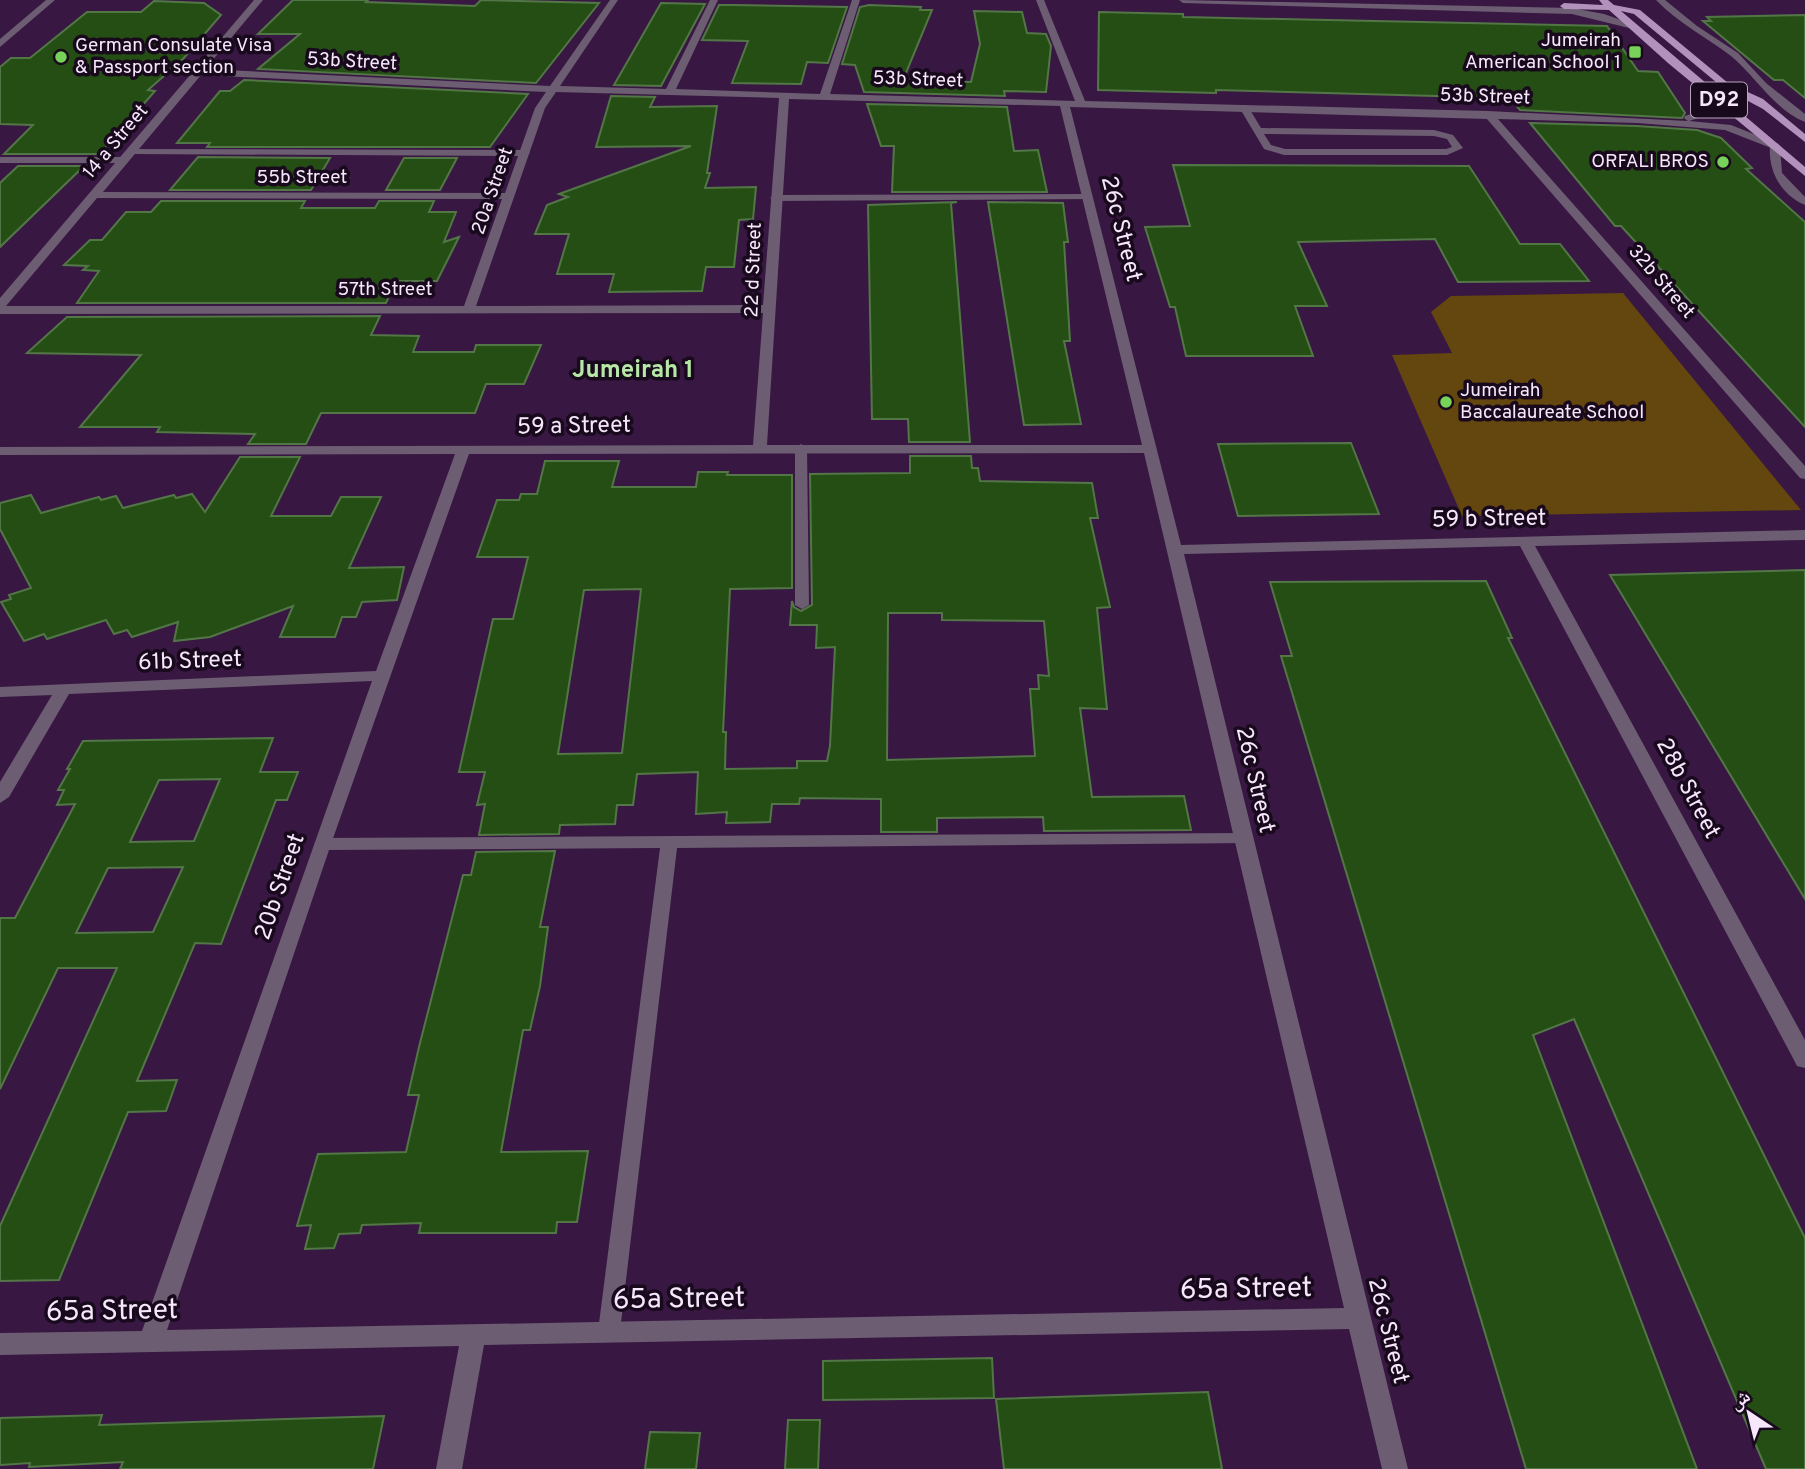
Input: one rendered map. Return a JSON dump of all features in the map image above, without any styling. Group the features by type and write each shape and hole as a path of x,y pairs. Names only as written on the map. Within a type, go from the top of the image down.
{"main road":[{"name":"D92","path":"1602,0 1805,173"},
{"name":"D92","path":"1638,0 1805,139"},
{"path":"1564,6 1637,12 1725,85 1768,108"}],"street":[{"path":"0,44 51,0"},
{"name":"14 a Street","path":"0,308 259,0"},
{"name":"20a Street","path":"469,309 540,108 556,89 614,0"},
{"path":"670,91 714,0"},
{"path":"825,95 856,0"},
{"name":"26c Street","path":"1040,0 1072,102 1087,197 1175,550 1395,1469"},
{"path":"1183,0 1407,3 1507,8 1591,14 1633,26"},
{"path":"1507,8 1564,6 1589,0"},
{"path":"1660,0 1694,29 1744,63 1763,85 1805,119"},
{"name":"53b Street","path":"198,72 556,89 1637,120 1727,127 1775,146"},
{"name":"22 d Street","path":"760,448 784,94"},
{"name":"53b Street","path":"1637,120 1703,116 1714,110 1716,98"},
{"name":"32b Street","path":"1488,114 1805,475"},
{"name":"55b Street","path":"94,195 510,196"},
{"name":"57th Street","path":"0,308 771,309"},
{"name":"59 a Street","path":"0,451 1149,449"},
{"name":"20b Street","path":"151,1340 322,844 463,451"},
{"name":"59 b Street","path":"1175,550 1805,534"},
{"name":"28b Street","path":"1525,542 1805,1060"},
{"name":"61b Street","path":"0,692 381,676"},
{"path":"0,797 63,690"},
{"name":"65a Street","path":"0,1344 1359,1318"},
{"path":"449,1469 474,1333"}],"lane":[{"path":"1244,107 1267,147 1284,152 1447,152 1458,148 1450,137 1440,134 1258,131"},
{"path":"1775,146 1775,173 1805,202"},
{"path":"0,160 127,155 525,153"},
{"path":"775,198 1087,197"},
{"path":"801,448 802,605"},
{"path":"322,844 1243,839"},
{"path":"609,1331 669,841"}],"shaded area":[{"path":"1623,293 1801,510 1462,516 1392,355 1452,353 1431,312 1451,296"}],"building":[{"path":"293,0 368,0 366,2 475,6 481,0 599,3 536,83 258,69 300,34 258,34"},
{"path":"154,1 204,3 221,15 183,59 148,90 155,91 100,154 4,154 33,125 0,124 0,67 11,58 30,58 87,12 141,12"},
{"path":"661,3 705,4 661,86 614,85"},
{"path":"719,5 847,7 828,63 807,62 801,84 732,83 748,41 702,40"},
{"path":"860,7 921,7 920,10 932,10 903,80 971,82 980,44 974,11 1022,12 1027,33 1046,34 1051,46 1046,92 1004,91 1005,96 864,92 855,65 842,64"},
{"path":"1099,12 1183,14 1183,17 1607,26 1638,71 1658,72 1685,113 1682,118 1520,110 1510,98 1216,90 1216,93 1098,90"},
{"path":"1805,15 1805,98 1783,80 1774,80 1703,21 1711,21 1707,17"},
{"path":"244,80 528,94 490,147 207,147 210,143 177,143 220,91 230,91"},
{"path":"611,96 655,97 650,107 717,106 707,173 710,173 705,188 756,187 753,219 739,220 734,267 706,267 702,291 609,292 614,274 557,274 569,234 535,234 547,205 568,197 559,194 691,146 596,147"},
{"path":"867,104 1007,107 1014,151 1038,150 1047,192 892,192 894,146 881,146"},
{"path":"1530,123 1697,130 1721,138 1752,168 1746,169 1805,222 1805,427 1621,226 1615,226"},
{"path":"198,157 330,158 311,190 170,190"},
{"path":"404,158 457,158 440,190 386,190"},
{"path":"1173,165 1469,166 1520,244 1560,244 1589,281 1458,282 1435,239 1298,242 1327,306 1295,306 1313,356 1186,356 1175,307 1170,307 1145,227 1190,226"},
{"path":"18,166 90,166 82,168 0,247 0,183"},
{"path":"161,201 305,201 301,208 375,208 379,201 434,201 429,212 456,212 444,242 459,237 437,281 396,281 386,303 77,303 99,271 83,270 88,266 64,265 90,240 102,240 126,212 151,212"},
{"path":"957,202 951,203 970,442 909,442 908,419 872,419 868,205"},
{"path":"988,202 1063,203 1068,242 1064,242 1070,341 1064,341 1081,424 1024,425"},
{"path":"380,316 371,335 419,336 413,352 474,352 476,345 541,345 524,384 486,384 475,413 321,413 306,444 248,444 255,434 157,432 160,427 80,427 141,355 27,353 67,317"},
{"path":"1351,443 1379,514 1238,516 1218,444"},
{"path":"910,456 971,456 972,468 978,468 980,481 1092,483 1098,518 1090,518 1110,607 1097,608 1107,709 1080,708 1092,797 1184,796 1191,830 1044,831 1043,817 937,818 937,832 881,832 881,799 800,798 799,804 772,804 770,822 726,823 727,812 696,814 698,772 637,774 633,805 617,805 615,824 560,825 559,834 479,835 485,804 477,805 485,772 459,772 493,619 513,619 528,557 477,557 497,500 519,500 521,494 537,494 545,461 619,461 612,487 696,487 698,472 792,475 792,588 730,589 723,732 726,732 725,769 797,768 797,761 827,761 835,647 816,648 817,625 790,625 792,601 794,607 801,611 812,605 810,474 910,473","holes":["641,589 622,753 558,754 584,590","888,613 942,613 942,620 1044,621 1049,676 1038,675 1039,689 1030,689 1035,756 887,760"]},
{"path":"240,457 300,457 271,516 331,516 341,497 381,497 349,568 404,567 397,600 362,602 356,617 342,617 335,637 280,637 293,606 210,637 174,641 178,622 132,637 127,630 114,634 106,620 47,639 44,634 24,641 1,602 11,599 9,595 31,588 0,529 0,503 31,495 41,513 99,497 101,500 116,496 123,508 174,495 176,498 192,494 205,512"},
{"path":"1805,570 1805,899 1610,575"},
{"path":"1486,581 1512,638 1508,638 1805,1238 1805,1469 1766,1469 1574,1019 1533,1035 1697,1469 1526,1469 1281,656 1292,656 1270,582"},
{"path":"273,738 260,772 298,772 287,800 276,800 221,944 195,943 137,1081 177,1080 166,1111 128,1112 59,1280 0,1281 0,1226 117,968 58,968 0,1089 0,918 15,918 75,804 57,805 64,790 58,790 83,741","holes":["220,779 194,841 130,842 159,780","183,867 153,932 76,933 108,868"]},
{"path":"555,851 540,927 548,927 540,986 530,1030 523,1030 501,1152 588,1151 577,1222 557,1222 556,1233 419,1233 421,1223 362,1225 360,1233 339,1234 334,1248 305,1249 311,1225 297,1226 318,1154 406,1152 419,1095 408,1095 419,1047 463,875 471,875 476,852"},
{"path":"992,1358 994,1398 823,1400 823,1361"},
{"path":"1208,1392 1222,1469 1004,1469 996,1399"},
{"path":"102,1415 99,1425 384,1416 373,1469 120,1469 123,1462 29,1467 30,1463 0,1465 0,1418"},
{"path":"788,1420 820,1420 818,1469 785,1469"},
{"path":"650,1432 700,1433 696,1469 645,1469"}],"place":[{"name":"Jumeirah American School 1","path":"1635,52"},
{"name":"German Consulate Visa & Passport section","path":"61,57"},
{"name":"ORFALI BROS","path":"1723,162"},
{"name":"Jumeirah Baccalaureate School","path":"1446,402"}],"district":[{"name":"Jumeirah 1","path":"633,371"}]}
